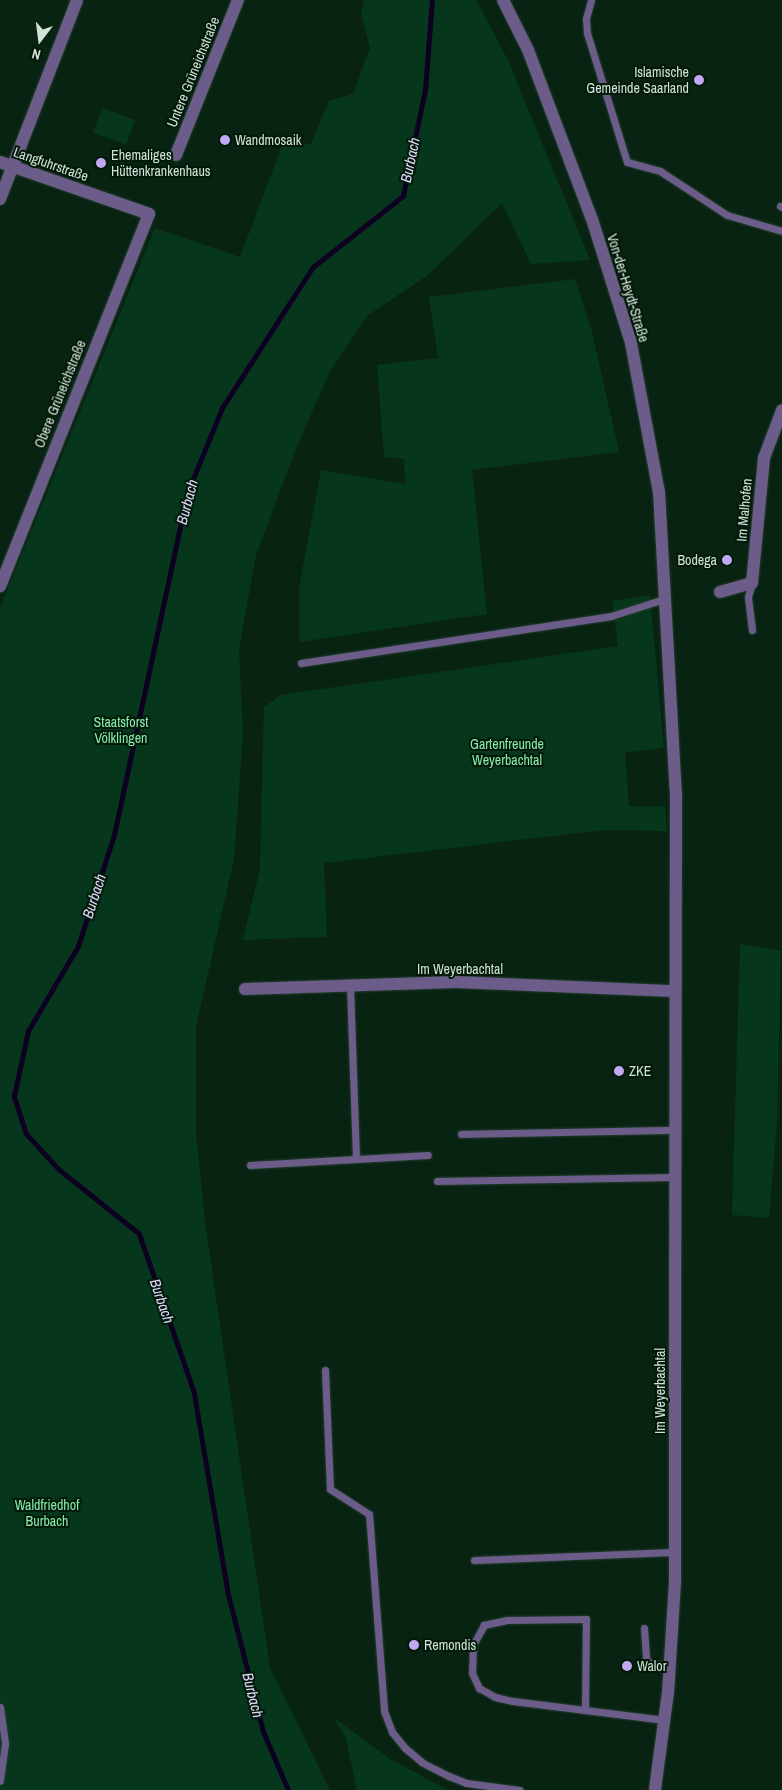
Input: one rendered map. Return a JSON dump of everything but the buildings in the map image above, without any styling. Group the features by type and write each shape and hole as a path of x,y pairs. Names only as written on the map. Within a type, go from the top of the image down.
{"street":[{"path":"0,199 14,167 77,0"},
{"name":"Untere Grüneichstraße","path":"176,155 238,0"},
{"name":"Von-der-Heydt-Straße","path":"503,0 528,50 568,154 631,343 659,492 664,599"},
{"name":"Langfuhrstraße","path":"0,162 149,214"},
{"name":"Obere Grüneichstraße","path":"0,586 149,214"},
{"name":"Im Malhofen","path":"752,583 764,458 779,426 782,410"},
{"path":"720,592 752,583"},
{"name":"Im Weyerbachtal","path":"655,1790 665,1720 670,1666 675,1552 673,1177 676,792 664,599"},
{"name":"Im Weyerbachtal","path":"245,989 456,982 674,991"}],"lane":[{"path":"591,0 586,19 587,32 627,162 660,171 727,215 782,231"},
{"path":"752,583 748,597 752,630"},
{"path":"301,663 611,616 664,599"},
{"path":"350,986 356,1158"},
{"path":"460,1134 674,1130"},
{"path":"250,1165 428,1155"},
{"path":"437,1181 673,1177"},
{"path":"325,1370 330,1489 369,1514 384,1711 392,1732 405,1748 423,1763 449,1776 466,1782 520,1790"},
{"path":"474,1560 675,1552"},
{"path":"585,1710 586,1618 507,1620 484,1625 473,1645 472,1673 479,1688 495,1698 585,1710 665,1720"},
{"path":"644,1628 646,1659 650,1663 670,1666"},
{"path":"0,1707 5,1744 0,1781"}],"green space":[{"name":"Staatsforst Völklingen","path":"364,0 476,0 508,60 590,260 531,264 502,203 428,275 367,316 329,373 296,449 256,555 239,649 243,734 234,859 196,1026 196,1134 205,1222 270,1668 330,1790 0,1790 0,608 155,228 240,257 283,143 311,144 329,101 353,94 370,48 361,13"},
{"path":"102,108 135,120 126,144 93,132"},
{"path":"575,279 592,332 619,452 472,470 487,614 299,642 299,588 321,470 405,484 404,459 384,457 377,365 438,358 429,297"},
{"name":"Gartenfreunde Weyerbachtal","path":"650,595 664,748 625,752 629,806 665,806 667,831 604,830 324,863 327,937 243,940 260,868 264,707 281,695 618,646 612,601"},
{"path":"740,944 781,951 777,1122 769,1218 732,1215"},
{"path":"333,1717 390,1759 448,1790 357,1790 346,1738"}],"waterway":[{"name":"Burbach","path":"288,1790 263,1732 228,1595 194,1393 139,1234 59,1170 26,1134 14,1096 28,1031 78,946 114,835 188,491 222,408 313,267 403,196 425,90 432,0"}],"place":[{"name":"Islamische Gemeinde Saarland","path":"699,80"},
{"name":"Wandmosaik","path":"225,140"},
{"name":"Ehemaliges Hüttenkrankenhaus","path":"101,163"},
{"name":"Bodega","path":"727,560"},
{"name":"ZKE","path":"619,1071"},
{"name":"Remondis","path":"414,1645"},
{"name":"Walor","path":"627,1666"}],"park label":[{"name":"Waldfriedhof Burbach","path":"47,1514"}]}
